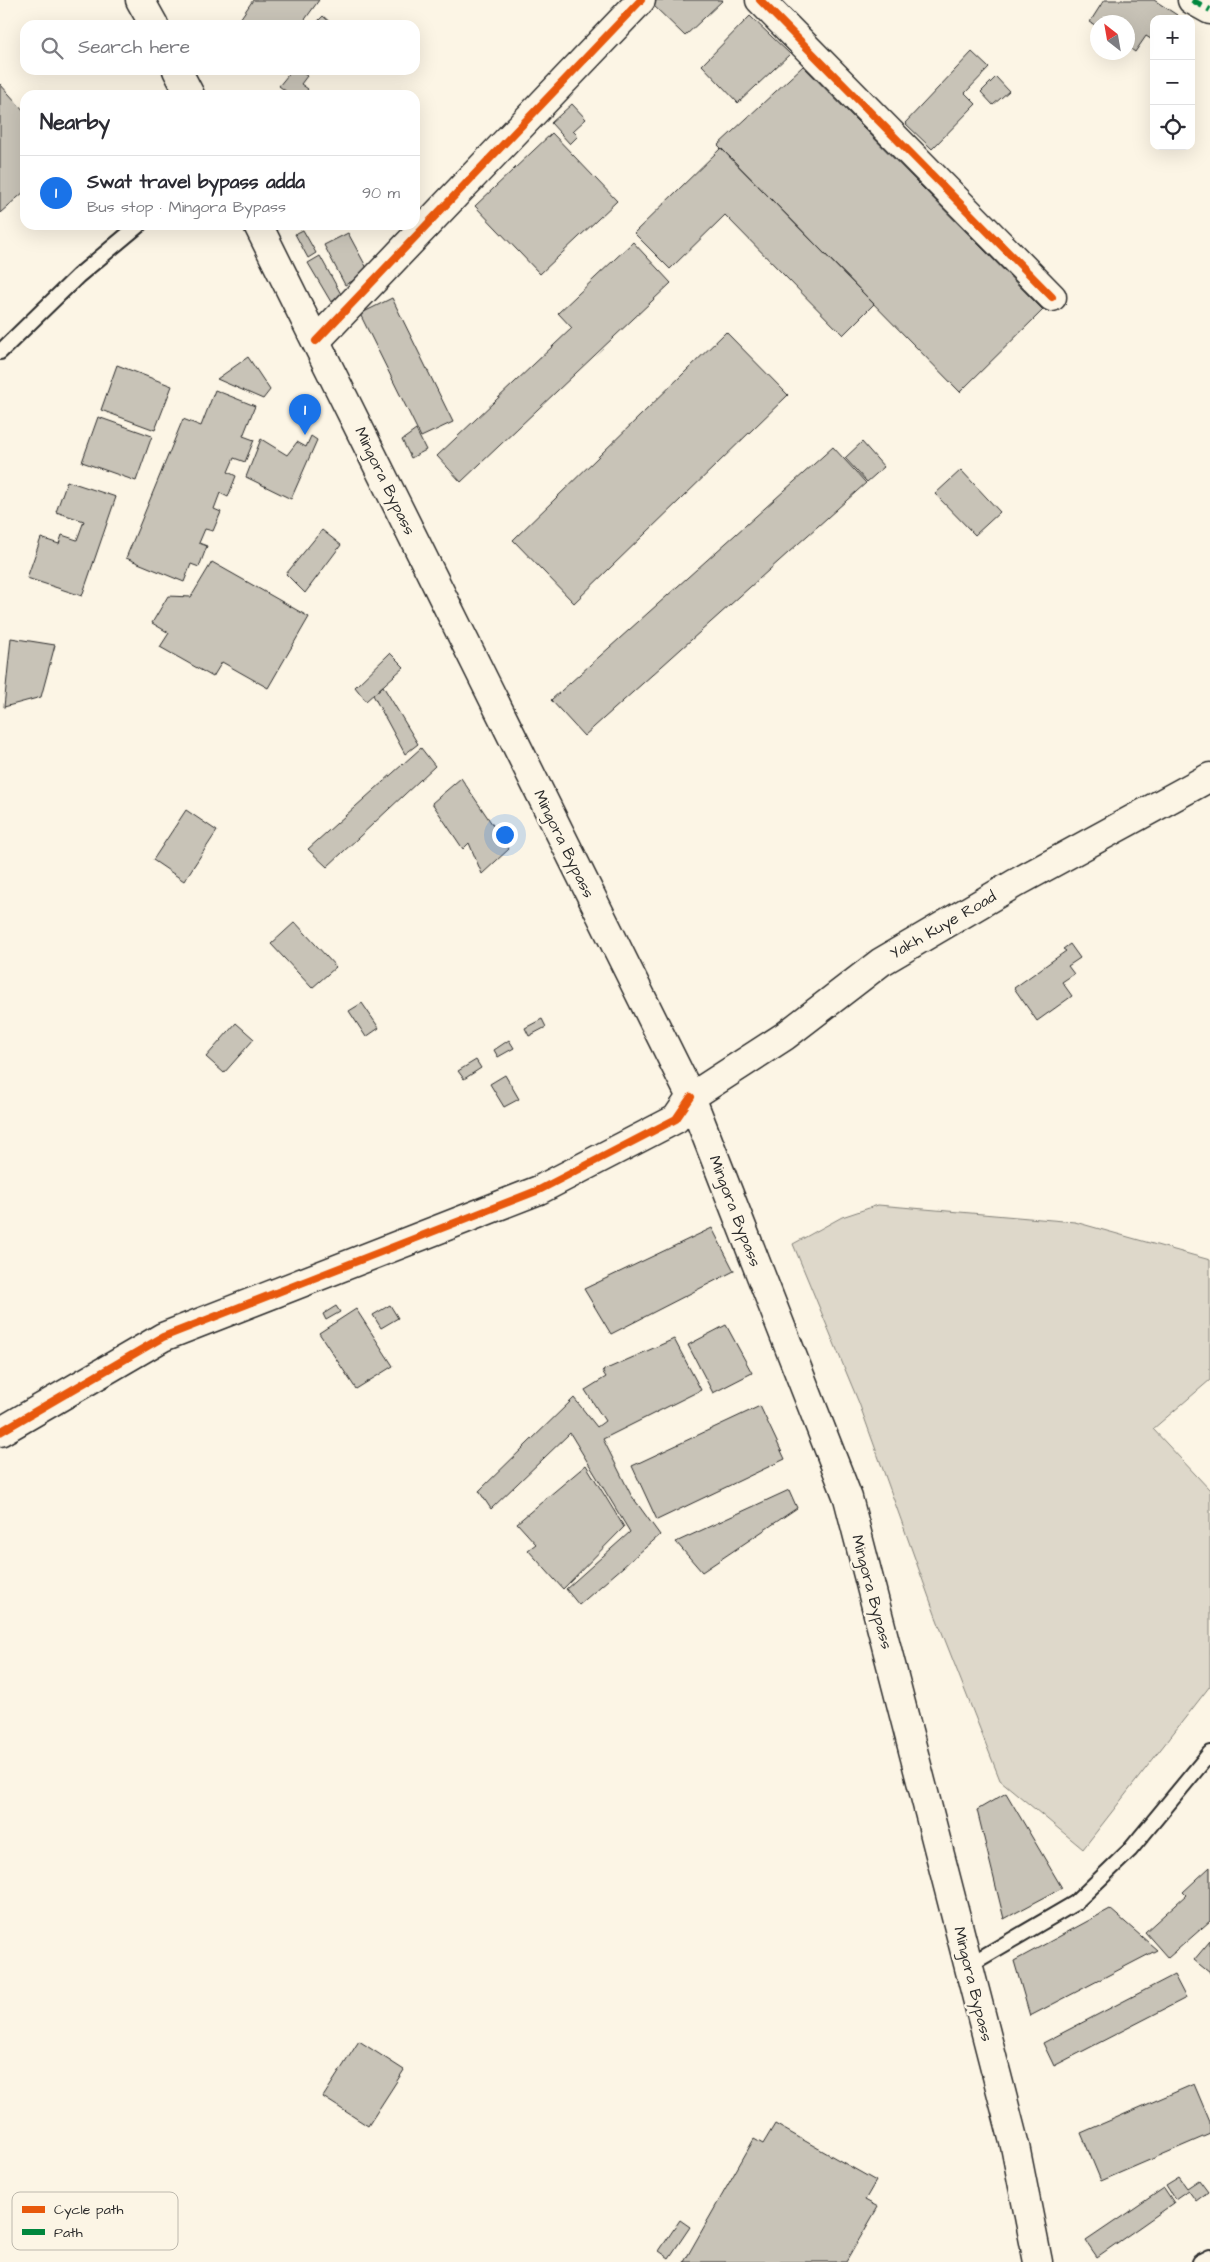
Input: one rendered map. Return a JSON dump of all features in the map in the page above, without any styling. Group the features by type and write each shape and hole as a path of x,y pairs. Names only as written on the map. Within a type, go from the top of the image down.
{"main road":[{"path":"140,0 151,20"},
{"path":"316,341 641,0"},
{"path":"760,0 1052,297"},
{"path":"180,75 187,90"},
{"name":"Mingora Bypass","path":"260,230 648,1015 691,1097 848,1498 1015,2146 1038,2262"},
{"name":"Yakh Kuye Road","path":"691,1097 784,1036 880,962 1014,884 1210,777"},
{"path":"0,1432 163,1337 539,1190 676,1118 691,1097"}],"lane":[{"path":"0,352 78,276 133,230"},
{"path":"969,1965 1075,1903 1130,1850 1210,1752"},
{"path":"1200,2262 1210,2257"}],"shaded area":[{"path":"878,1205 1075,1222 1210,1260 1210,1380 1153,1429 1210,1490 1210,1686 1083,1849 1000,1780 936,1617 859,1403 793,1244 842,1217"}],"building":[{"path":"253,0 319,0 305,20 239,20"},
{"path":"654,0 723,0 685,36 651,3"},
{"path":"1104,0 1154,0 1177,15 1150,15 1150,38 1146,36 1135,52 1135,15 1094,15"},
{"path":"323,16 327,20 319,20"},
{"path":"750,16 790,54 738,103 702,65"},
{"path":"972,52 989,68 965,93 976,104 932,149 905,123"},
{"path":"803,66 1043,310 960,392 718,145"},
{"path":"288,75 307,76 301,84 307,90 284,90 279,86"},
{"path":"996,77 1009,91 993,105 981,92"},
{"path":"0,84 20,106 20,195 0,213"},
{"path":"572,104 586,119 573,131 578,136 570,144 551,123"},
{"path":"552,133 617,201 540,274 475,206"},
{"path":"721,148 874,304 843,335 725,215 670,269 634,233"},
{"path":"303,230 316,253 308,258 295,234"},
{"path":"348,233 369,272 345,285 324,245"},
{"path":"633,242 671,283 461,482 437,456 572,328 558,313"},
{"path":"320,256 342,296 331,302 308,263"},
{"path":"392,298 453,422 421,437 360,314"},
{"path":"726,332 788,395 574,603 513,540"},
{"path":"248,357 270,390 263,399 217,379"},
{"path":"117,365 172,386 155,430 101,410"},
{"path":"215,390 255,406 243,436 254,440 245,462 234,458 228,472 236,476 228,497 220,493 214,509 221,512 213,531 205,529 199,543 207,546 199,567 191,564 184,582 126,558 183,419 201,426"},
{"path":"98,417 152,436 136,481 82,462"},
{"path":"416,430 426,450 411,458 402,440"},
{"path":"311,436 317,440 291,499 246,477 261,439 287,455 297,442 306,447"},
{"path":"862,442 884,467 867,482 845,458"},
{"path":"833,447 866,483 584,736 551,700"},
{"path":"961,470 1000,512 975,535 935,494"},
{"path":"67,481 116,497 82,596 27,578 41,538 59,544 62,535 77,540 84,521 56,512"},
{"path":"322,530 341,545 305,593 286,574"},
{"path":"212,562 309,617 268,688 222,662 213,677 160,647 169,633 152,623 168,596 191,597"},
{"path":"11,638 55,645 41,697 4,707"},
{"path":"390,653 404,667 366,701 355,687"},
{"path":"383,686 418,744 405,754 373,695"},
{"path":"421,748 435,766 327,867 308,849"},
{"path":"461,778 509,849 482,874 469,843 463,849 432,803"},
{"path":"186,810 217,831 184,881 153,860"},
{"path":"295,922 336,967 312,988 271,944"},
{"path":"1070,944 1080,958 1068,966 1074,974 1062,982 1072,996 1037,1021 1014,988 1066,951 1063,949"},
{"path":"362,1003 379,1028 366,1037 349,1011"},
{"path":"542,1019 546,1027 529,1036 525,1028"},
{"path":"236,1023 254,1039 224,1073 206,1057"},
{"path":"509,1040 514,1048 498,1057 494,1050"},
{"path":"476,1060 481,1068 464,1079 458,1071"},
{"path":"505,1075 519,1099 504,1107 490,1084"},
{"path":"712,1228 734,1271 611,1334 584,1289"},
{"path":"390,1305 398,1318 381,1328 373,1315"},
{"path":"336,1306 340,1312 326,1320 323,1314"},
{"path":"356,1309 393,1366 356,1389 319,1333"},
{"path":"726,1325 752,1373 713,1393 688,1345"},
{"path":"674,1339 701,1390 603,1439 631,1495 660,1535 579,1605 566,1589 630,1532 570,1433 491,1509 479,1491 574,1398 597,1427 605,1421 585,1390 606,1377 602,1371"},
{"path":"760,1406 785,1459 657,1520 632,1466"},
{"path":"586,1465 624,1527 563,1589 528,1550 536,1544 517,1523"},
{"path":"789,1490 797,1508 702,1572 676,1542"},
{"path":"1006,1793 1062,1888 1004,1919 977,1810"},
{"path":"1210,1867 1210,1921 1168,1958 1145,1932 1186,1895 1183,1892"},
{"path":"1110,1909 1157,1950 1030,2016 1014,1961"},
{"path":"1210,1941 1210,1973 1194,1960"},
{"path":"1174,1975 1186,1998 1054,2066 1043,2043"},
{"path":"359,2041 404,2070 368,2126 323,2097"},
{"path":"1194,2084 1210,2122 1210,2134 1101,2181 1081,2133"},
{"path":"775,2124 876,2181 865,2200 878,2207 846,2262 684,2262 754,2139 763,2144"},
{"path":"1179,2177 1187,2188 1199,2180 1208,2192 1196,2201 1188,2190 1175,2199 1166,2185"},
{"path":"1164,2188 1174,2203 1097,2257 1086,2241"},
{"path":"680,2220 690,2227 669,2258 659,2251"}],"marked path":[{"path":"1192,0 1210,10"}],"cycle path":[{"path":"316,341 641,0"},
{"path":"760,0 1052,297"},
{"path":"0,1432 163,1337 539,1190 676,1119 691,1097"}],"place":[{"name":"Swat travel bypass adda","path":"305,435"}]}
